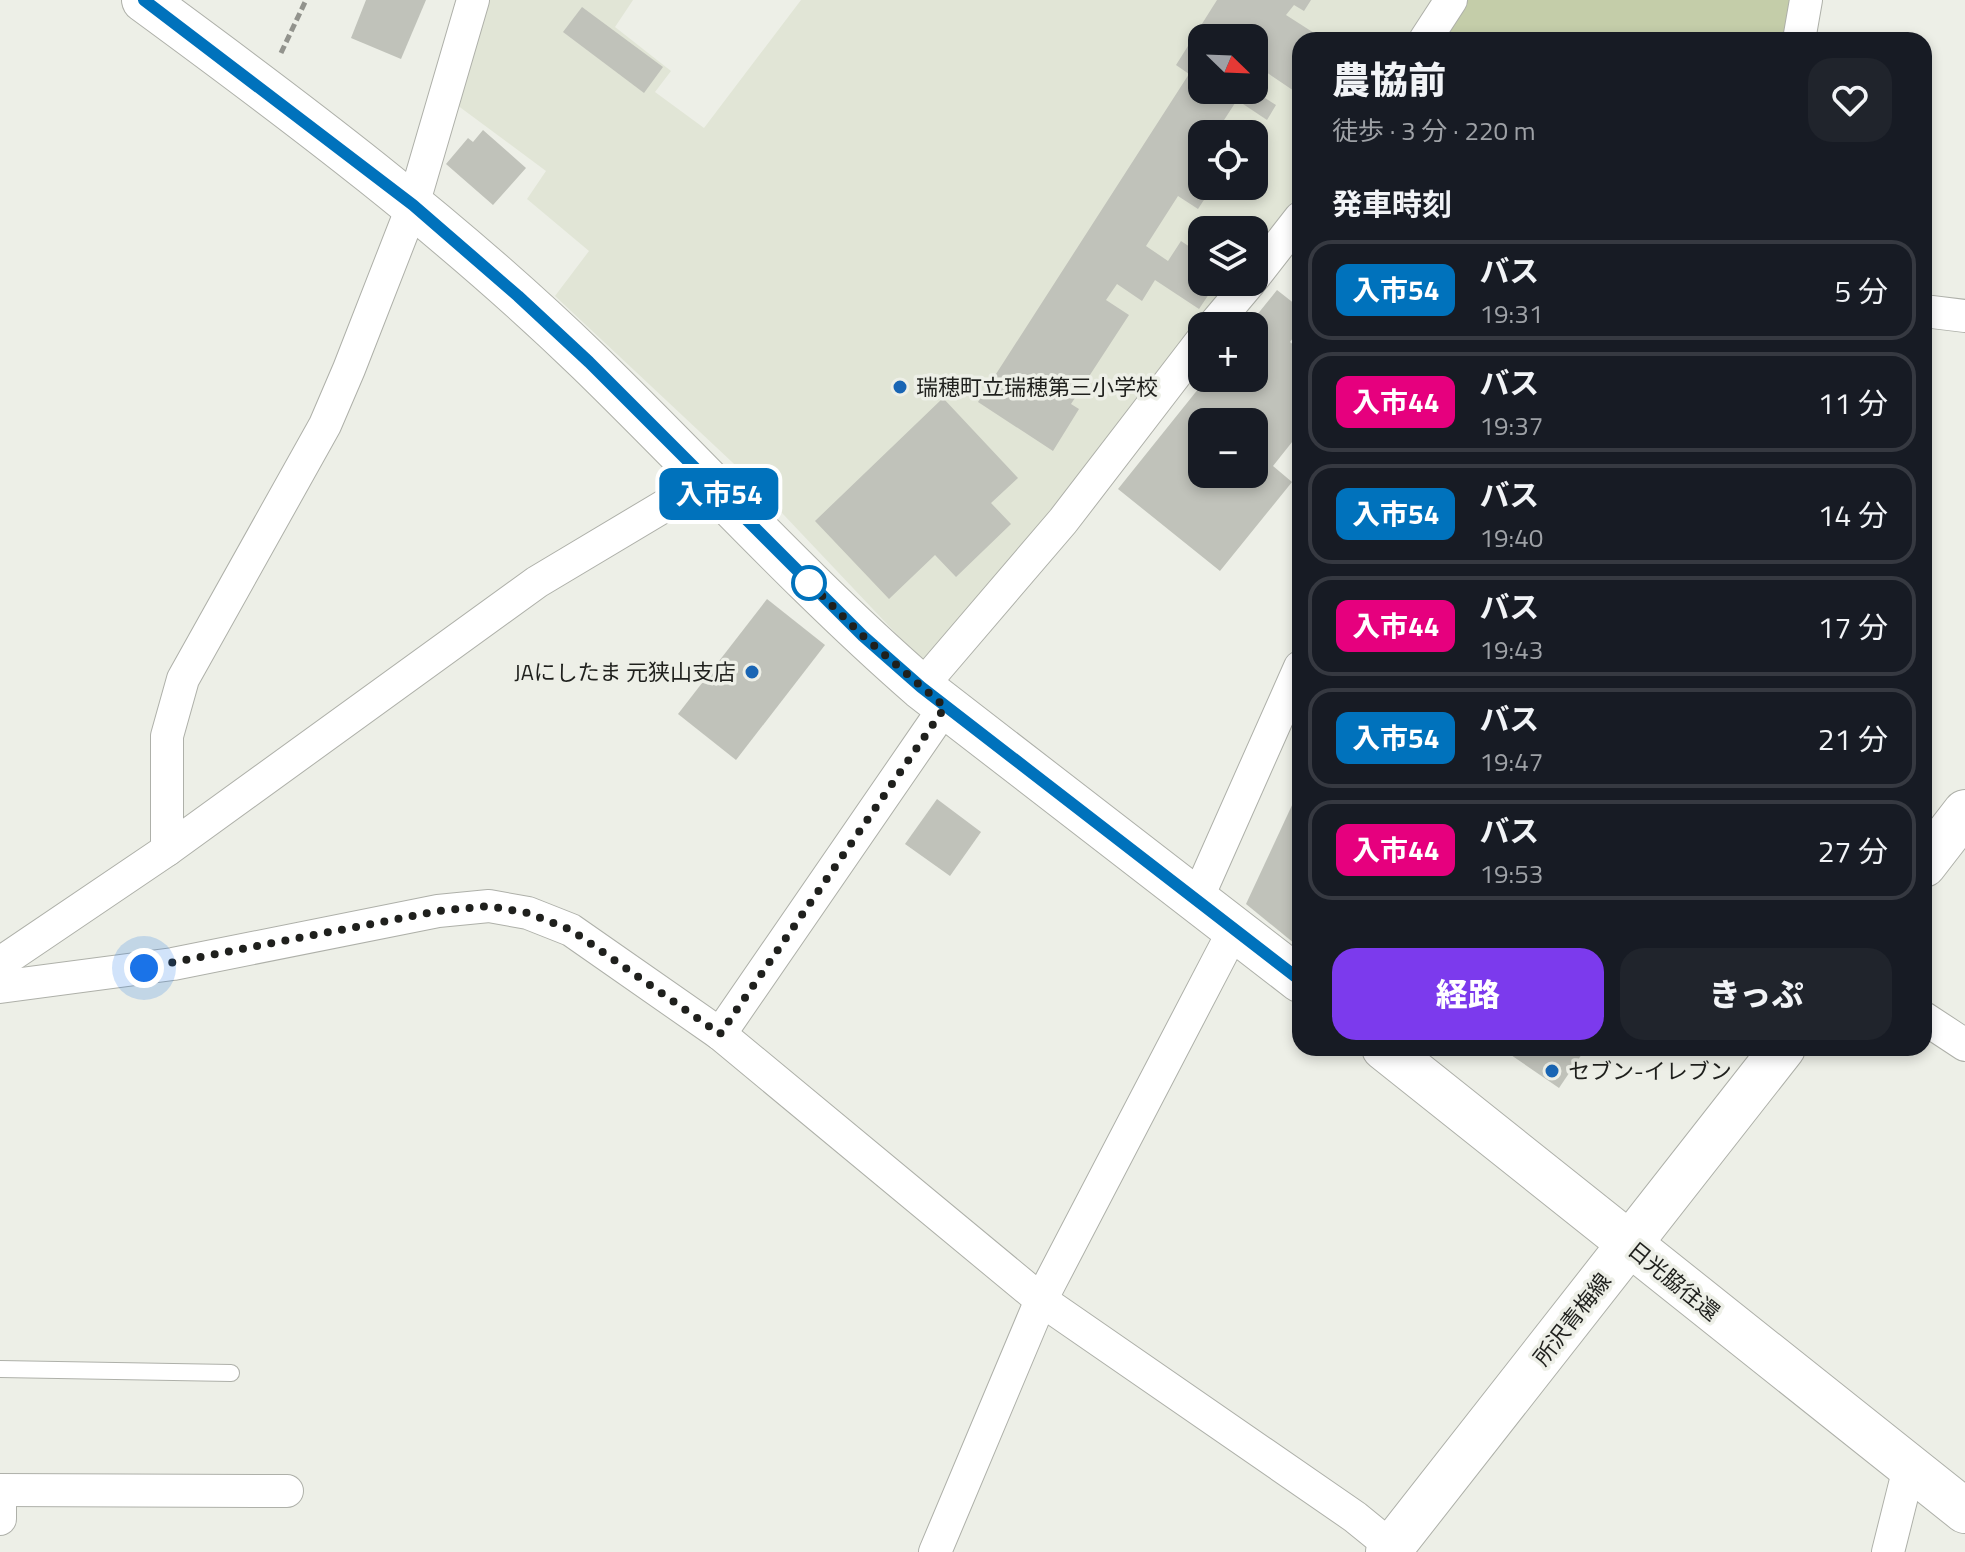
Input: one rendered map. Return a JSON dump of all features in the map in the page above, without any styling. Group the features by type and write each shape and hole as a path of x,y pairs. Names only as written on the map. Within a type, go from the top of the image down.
{"main road":[{"path":"144,0 413,205 589,362 863,636 933,697 1292,974"},
{"path":"1932,855 1965,812"},
{"name":"日光脇往還","path":"1394,1056 1965,1511"},
{"name":"所沢青梅線","path":"1393,1550 1777,1056"}],"street":[{"path":"167,850 167,736 183,679 325,425 413,205 473,0"},
{"path":"1430,32 1451,0"},
{"path":"1800,32 1806,0"},
{"path":"1268,259 1292,228"},
{"path":"1225,312 1238,296"},
{"path":"1932,312 1965,316"},
{"path":"720,1034 933,697 1188,358"},
{"path":"0,963 167,850 537,582 706,481"},
{"path":"1197,899 1292,685"},
{"path":"0,987 173,964 438,911 489,906 528,913 571,930 720,1034 1041,1300 1393,1550"},
{"path":"935,1552 1041,1300 1235,928"},
{"path":"1932,1023 1965,1045"},
{"path":"1888,1552 1909,1468"},
{"path":"0,1490 287,1491"},
{"path":"0,1496 0,1519"}],"lane":[{"path":"0,1369 231,1373"}],"path":[{"path":"262,87 306,0"}],"shaded area":[{"name":"瑞穂町立瑞穂第三小学校","path":"488,0 633,0 615,27 671,71 655,92 704,128 801,0 1434,0 1413,32 1292,32 1292,202 1268,233 1268,216 1188,216 1188,296 1219,296 1207,312 1188,312 1188,336 1057,505 932,658 922,661 748,477 555,296 589,251 527,199 546,171 457,105"}],"green space":[{"path":"1467,0 1793,0 1788,32 1445,32"}],"building":[{"path":"366,0 426,0 401,59 351,38"},
{"path":"1217,0 1311,0 1304,11 1294,5 1286,15 1313,32 1292,32 1292,90 1268,73 1268,24 1202,24"},
{"path":"582,7 663,67 644,93 563,32"},
{"path":"1188,46 1188,73 1176,65"},
{"path":"1188,76 1188,104 1234,104 1224,120 1188,120 1188,200 1204,200 1198,209 1178,196 1146,246 1168,261 1181,241 1188,246 1188,296 1208,296 1199,309 1155,280 1142,301 1117,284 1106,300 1129,315 1071,404 1079,409 1053,451 978,402"},
{"path":"1268,100 1276,105 1267,120 1243,104 1268,104"},
{"path":"483,130 526,168 493,205 446,164 468,138 473,142"},
{"path":"1277,290 1292,302 1292,442 1273,466 1292,482 1220,571 1118,489 1196,392 1268,392 1268,312 1259,312"},
{"path":"943,398 1018,478 991,503 1011,524 956,577 935,555 889,599 815,521"},
{"path":"767,599 825,645 736,760 678,714"},
{"path":"937,799 981,832 950,876 905,844"},
{"path":"1292,805 1292,941 1246,904"},
{"name":"セブン-イレブン","path":"1512,1056 1581,1056 1559,1088"}],"bus line":[{"name":"入市54","path":"144,0 413,205 518,296 589,362 863,636 921,687 1292,974"}],"place":[{"name":"瑞穂町立瑞穂第三小学校","path":"900,387"},
{"name":"JAにしたま 元狭山支店","path":"752,672"},
{"name":"セブン-イレブン","path":"1552,1071"}],"route":[{"path":"144,968 438,911 489,906 528,913 571,930 720,1034 945,707 863,636 803,577 809,583"}]}
